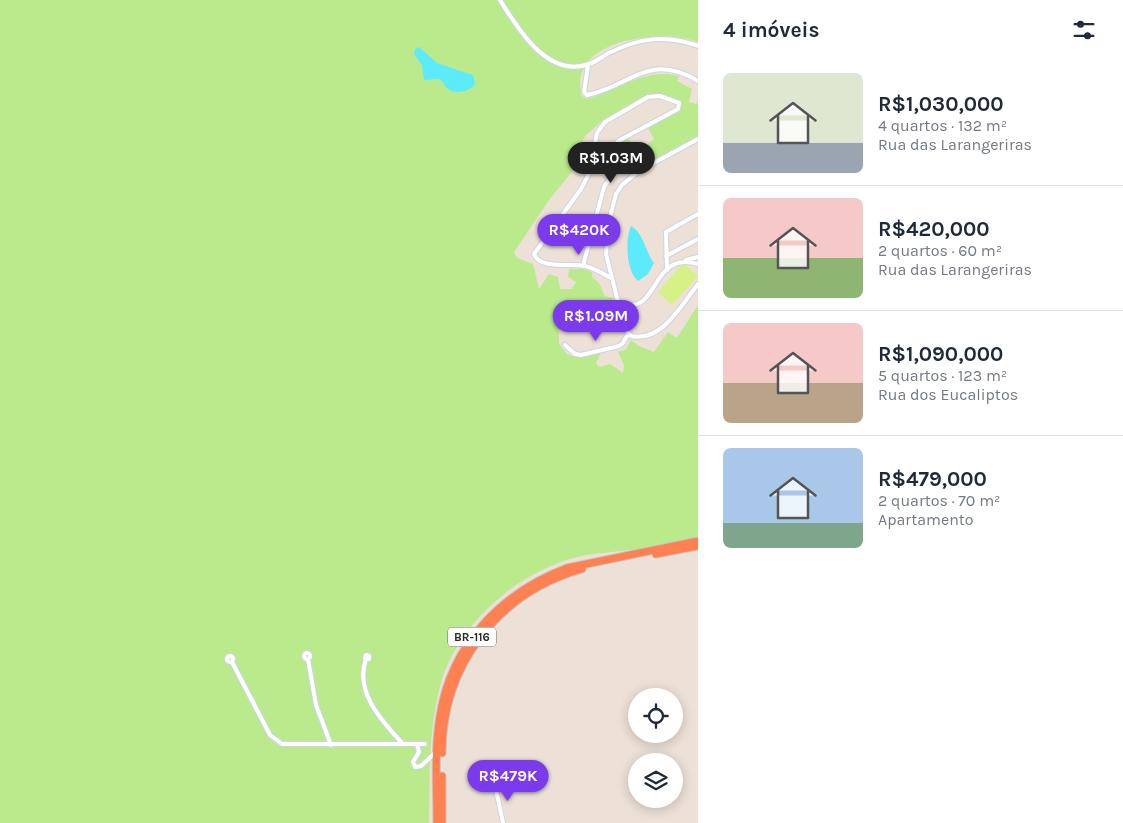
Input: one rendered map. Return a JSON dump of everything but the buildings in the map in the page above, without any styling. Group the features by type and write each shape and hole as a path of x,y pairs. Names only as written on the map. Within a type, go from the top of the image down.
{"highway":[{"name":"BR-116","path":"667,550 698,541"},
{"name":"BR-116","path":"437,823 440,716 449,682 467,645 495,611 525,588 568,568 698,546"},
{"name":"BR-116","path":"442,823 442,749 445,713 461,666 477,639 511,604 550,580 641,555"}],"street":[{"path":"500,0 514,22 548,59 561,65 588,65 607,54 641,39 668,39 698,46"},
{"path":"588,65 584,86 584,92 587,95 638,73 655,69 675,72 698,81"},
{"path":"590,172 597,133 604,122 648,97 660,96 679,104 678,109 637,130 596,160 590,172 581,189 534,256 551,264 583,266 610,278"},
{"path":"628,334 610,278 606,254 607,234 613,202 622,185 639,171 698,139"},
{"path":"583,266 604,187 617,168"},
{"path":"667,270 666,232 698,214"},
{"path":"666,256 698,238"},
{"path":"617,301 631,307 638,305 667,270 681,261 698,257"},
{"path":"681,261 698,264"},
{"path":"628,334 641,338 657,332 698,284"},
{"path":"565,345 576,354 584,354 619,346 628,334"},
{"path":"308,659 316,706 331,745"},
{"path":"366,659 364,676 371,704 377,715 403,744"},
{"path":"232,662 270,735 275,740 285,744 425,744"},
{"path":"417,744 419,754 413,764 416,767 438,750"},
{"path":"495,785 503,823"}],"green space":[{"path":"0,0 698,0 698,42 682,38 662,37 620,42 602,50 588,62 581,77 582,96 587,99 643,77 667,74 679,76 677,81 692,89 689,102 696,104 698,101 698,137 632,174 631,172 634,168 621,143 628,138 633,145 638,142 643,148 654,139 647,126 679,111 681,104 676,99 659,94 642,97 602,121 585,136 580,147 575,148 577,161 574,169 549,200 514,252 517,258 533,264 539,289 549,274 558,277 560,289 572,289 576,282 568,277 569,269 584,269 592,272 592,277 599,283 605,296 613,298 612,303 608,305 570,309 567,321 559,330 559,344 567,354 575,357 601,352 596,363 599,367 610,364 623,373 624,365 618,352 626,349 631,340 639,346 654,352 668,332 677,338 698,305 698,536 649,548 576,557 546,568 507,592 473,624 449,662 437,700 432,735 429,823 0,823"},
{"path":"683,263 698,276 672,305 658,292"}],"water":[{"path":"419,47 437,63 473,75 475,84 466,90 455,92 448,89 439,79 424,80 422,65 414,54 415,49"},
{"path":"631,226 639,233 654,263 648,274 638,281 629,263 627,246"}]}
